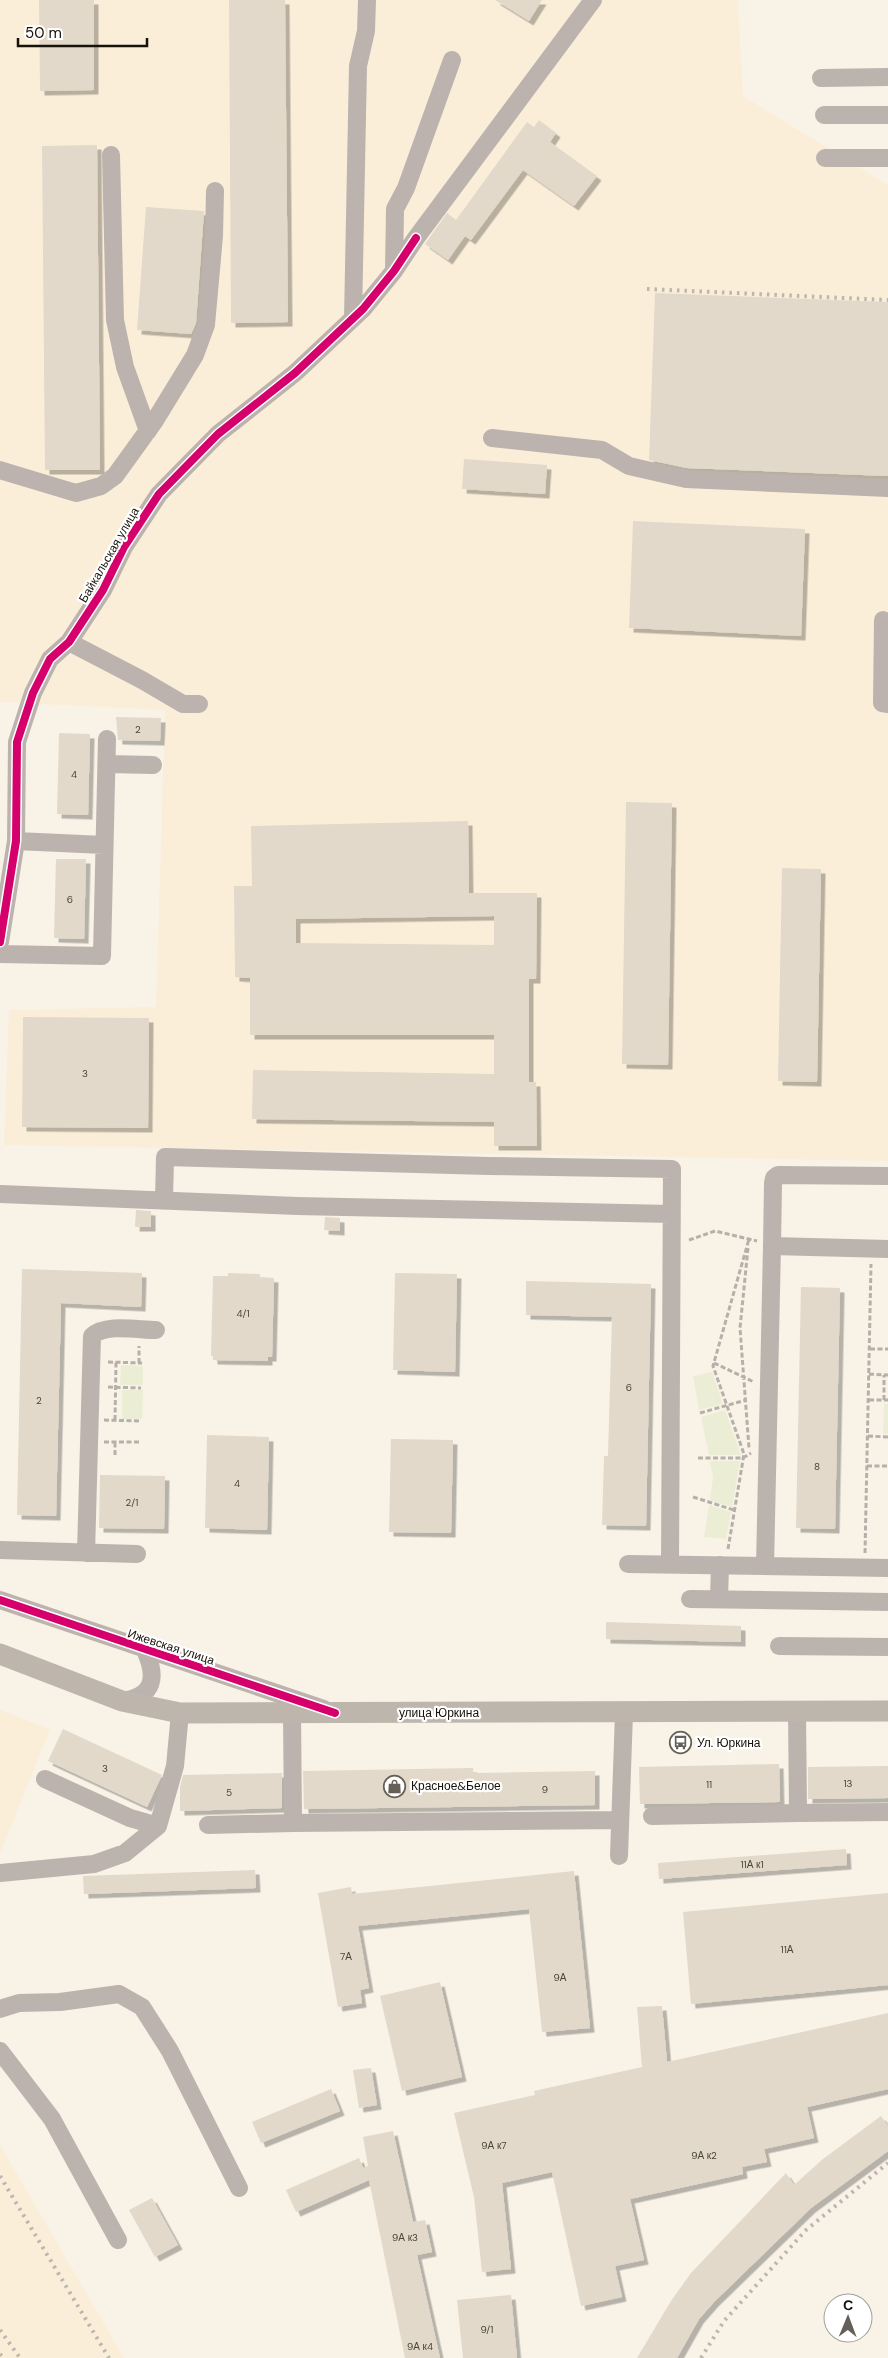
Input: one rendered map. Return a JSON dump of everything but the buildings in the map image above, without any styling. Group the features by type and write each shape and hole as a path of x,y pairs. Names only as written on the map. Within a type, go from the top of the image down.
{"main road":[{"name":"улица Юркина","path":"0,1654 122,1701 180,1712 624,1713 888,1711"}],"street":[{"path":"353,318 358,66 366,32 367,0"},
{"name":"Байкальская улица","path":"0,942 16,841 17,742 33,692 50,659 69,642 103,590 124,547 159,494 218,434 295,373 353,318 394,271 416,238 593,0"},
{"path":"394,271 395,209 406,188 452,60"},
{"path":"822,78 888,77"},
{"path":"824,115 888,115"},
{"path":"111,156 115,320 125,367 148,431"},
{"path":"825,158 888,158"},
{"path":"0,470 58,490 76,493 101,486 116,476 148,431 195,355 206,325 214,236 215,191"},
{"path":"492,438 602,450 629,466 686,478 888,488"},
{"path":"883,620 882,703 888,704"},
{"path":"69,642 183,704 200,704"},
{"path":"0,954 102,956 108,739"},
{"path":"107,764 153,765"},
{"path":"16,841 104,845"},
{"path":"164,1200 165,1157 672,1169 670,1565"},
{"path":"765,1566 774,1178 778,1174 888,1176"},
{"path":"0,1194 671,1214"},
{"path":"772,1245 880,1249"},
{"path":"86,1553 92,1336 97,1331 156,1330"},
{"path":"0,1550 137,1554"},
{"path":"628,1564 888,1568"},
{"path":"719,1599 724,1566"},
{"path":"690,1599 888,1602"},
{"name":"Ижевская улица","path":"0,1600 335,1713"},
{"path":"779,1646 888,1647"},
{"path":"122,1701 135,1699 148,1690 152,1677 152,1664 145,1650"},
{"path":"0,1874 94,1864 126,1853 158,1826 175,1766 180,1712"},
{"path":"797,1712 798,1814"},
{"path":"292,1713 292,1823"},
{"path":"619,1856 624,1713"},
{"path":"45,1779 130,1818 158,1826"},
{"path":"652,1816 888,1812"},
{"path":"208,1825 620,1820"},
{"path":"0,2009 19,2003 60,2002 119,1994 142,2007 170,2051 239,2188"},
{"path":"0,2051 52,2119 118,2240"}],"path":[{"path":"688,1240 715,1231 772,1245"},
{"path":"724,1566 744,1454 714,1363 749,1239"},
{"path":"749,1239 740,1328 749,1454"},
{"path":"865,1568 870,1349 880,1249"},
{"path":"870,1349 888,1349"},
{"path":"90,1362 142,1363"},
{"path":"115,1420 116,1362"},
{"path":"714,1363 769,1389"},
{"path":"868,1400 886,1400 886,1375 869,1374"},
{"path":"90,1386 141,1388"},
{"path":"700,1414 746,1400"},
{"path":"89,1420 140,1421"},
{"path":"868,1436 888,1437"},
{"path":"88,1441 140,1442"},
{"path":"698,1458 743,1458 767,1441"},
{"path":"115,1442 115,1455"},
{"path":"867,1466 888,1466"},
{"path":"693,1497 734,1510"}],"shaded area":[{"path":"0,0 738,0 743,96 888,185 888,1161 4,1145 9,1010 156,1007 165,710 0,702"},
{"path":"0,1710 50,1729 0,1854"},
{"path":"0,2146 3,2150 124,2358 0,2358"}],"green space":[{"path":"121,1365 143,1366 143,1385 120,1385"},
{"path":"712,1372 723,1404 699,1410 693,1376"},
{"path":"122,1390 143,1390 142,1419 122,1419"},
{"path":"884,1404 888,1404 888,1434 883,1434"},
{"path":"725,1410 741,1455 709,1455 701,1417"},
{"path":"710,1461 740,1461 732,1507 710,1500 713,1477"},
{"path":"709,1505 731,1512 726,1539 704,1537"}],"railway":[{"path":"647,289 888,300"},
{"path":"701,2358 724,2321 806,2230 888,2163"},
{"path":"0,2176 109,2358"},
{"path":"0,2330 20,2358"},
{"path":"0,2354 3,2358"}],"cycle path":[{"path":"0,942 16,841 17,742 33,693 50,659 69,642 103,590 124,547 159,494 218,434 295,373 363,309 394,271 416,238"},
{"path":"0,1600 335,1713"}],"place":[{"name":"Ул. Юркина","path":"681,1743"},
{"name":"Красное&Белое","path":"395,1786"}]}
